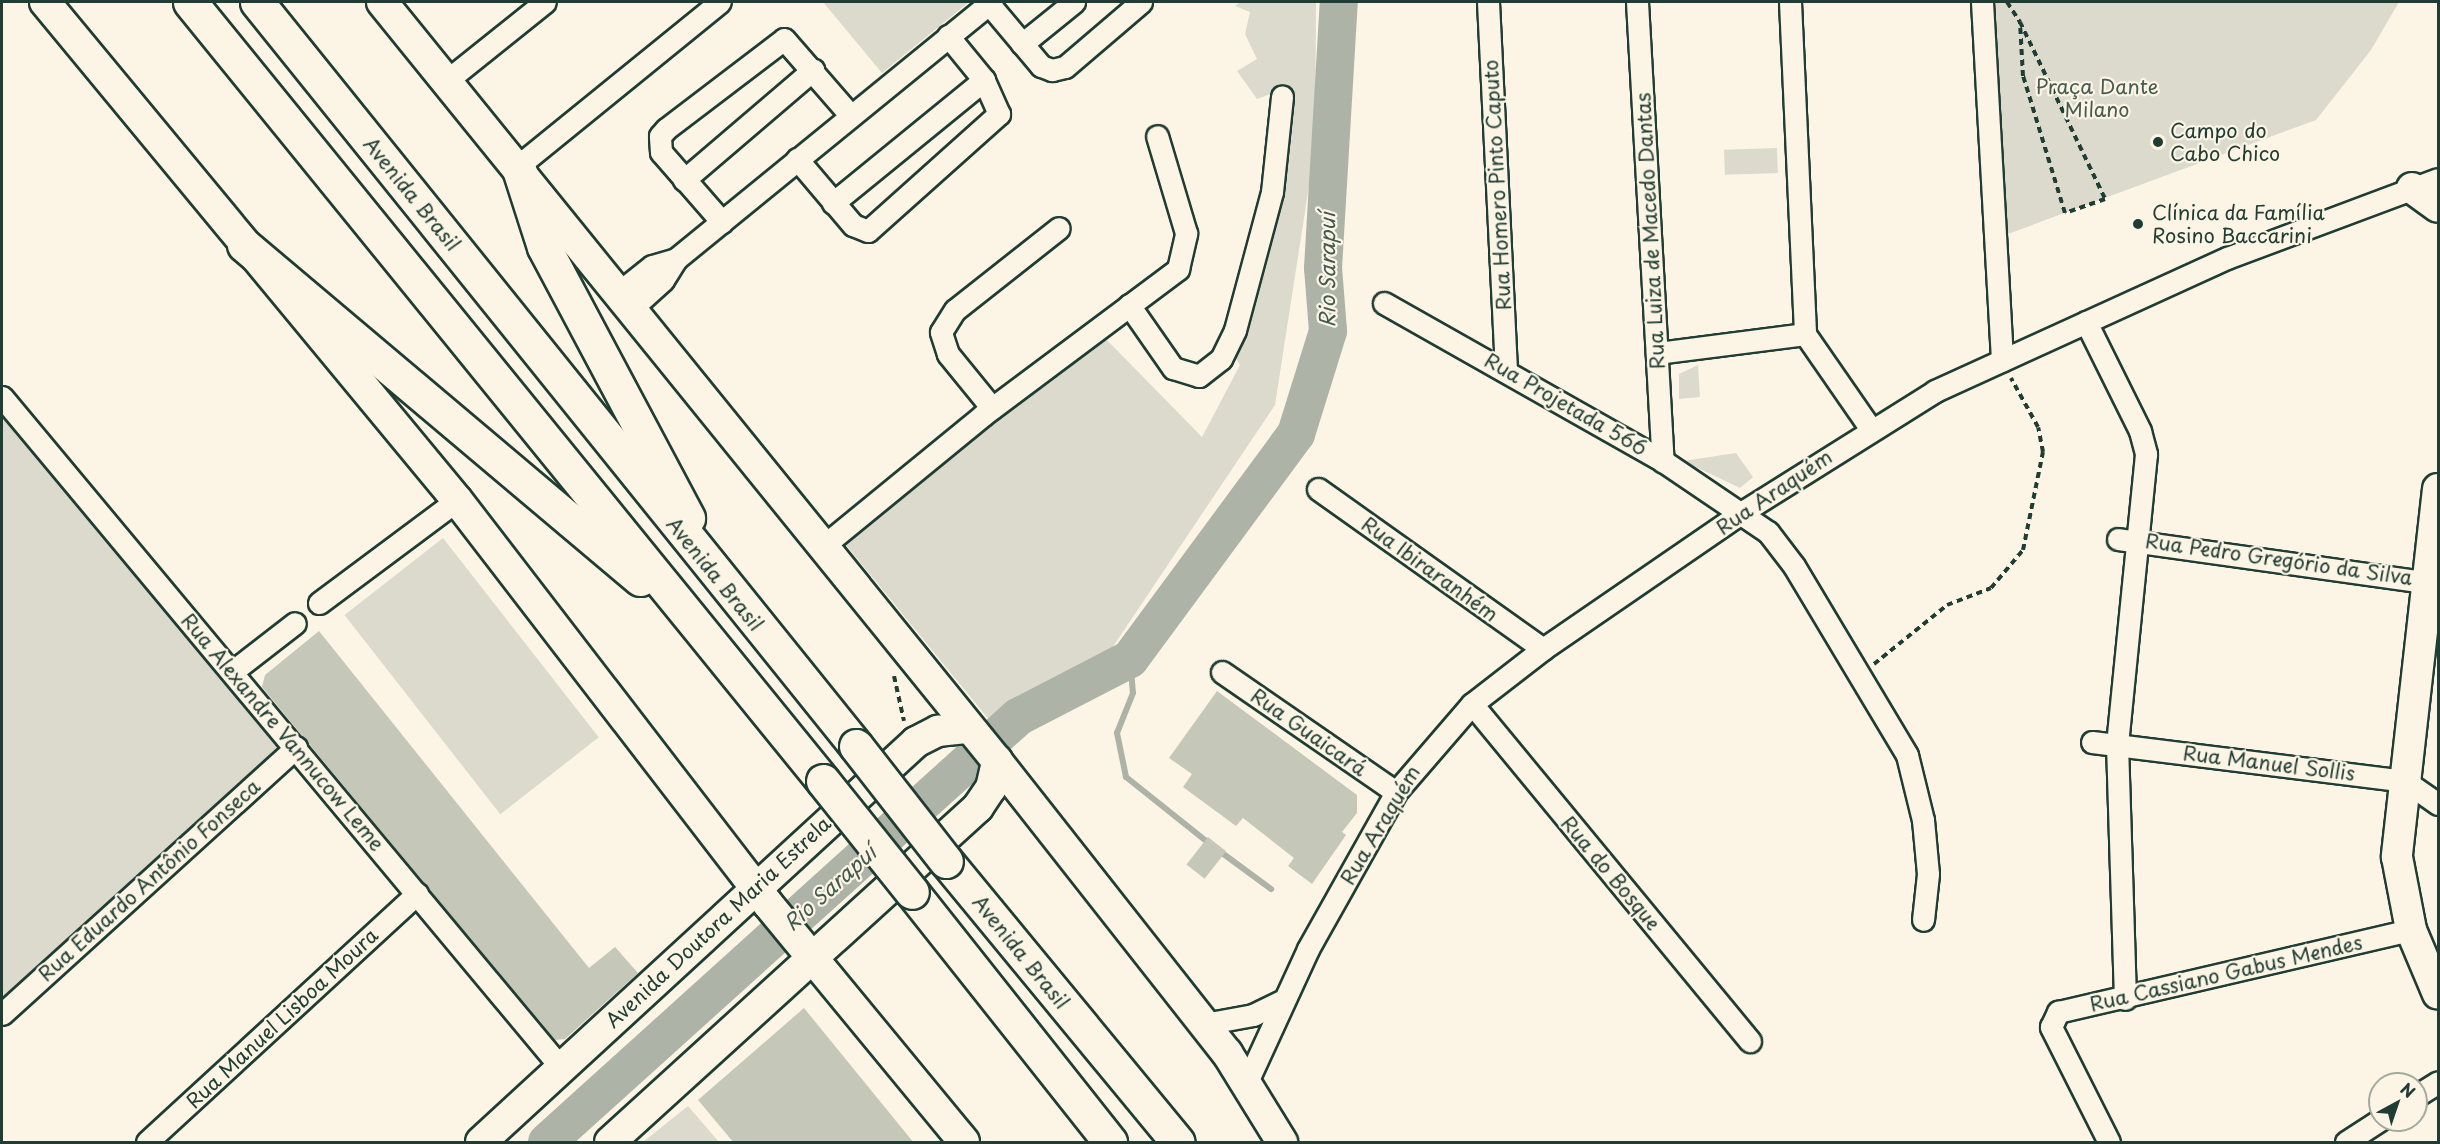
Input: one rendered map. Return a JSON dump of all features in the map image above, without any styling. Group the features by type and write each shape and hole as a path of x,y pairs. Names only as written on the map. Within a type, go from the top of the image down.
{"highway":[{"path":"190,2 912,891 1110,1143"},
{"name":"Avenida Brasil","path":"258,2 946,861 1178,1143"},
{"path":"519,166 544,247 726,588"},
{"path":"244,245 701,631"}],"street":[{"path":"45,2 457,500 761,895 964,1143"},
{"path":"382,2 519,166 624,301 995,759 1204,1024 1246,1084 1282,1143"},
{"path":"455,74 545,2"},
{"path":"519,166 720,2"},
{"path":"1022,44 1074,2"},
{"path":"624,301 663,280 676,259 990,3 1041,66 1065,67 1141,2"},
{"name":"Rua Homero Pinto Caputo","path":"1488,2 1506,368"},
{"name":"Rua Luiza de Macedo Dantas","path":"1637,2 1664,461"},
{"path":"1791,2 1805,334 1870,428"},
{"path":"1982,2 2002,360"},
{"path":"797,159 853,225 868,231 996,121 998,104 984,80 948,36"},
{"path":"722,222 661,152 660,136 666,129 778,41 791,41 850,115"},
{"path":"684,180 813,70"},
{"path":"833,203 984,80"},
{"path":"1129,305 1173,368 1199,376 1221,359 1235,330 1272,192 1282,97"},
{"path":"822,547 992,408 1178,268 1184,253 1182,209 1157,136"},
{"name":"Rua Araquém","path":"1246,1084 1282,1001 1395,792 1472,704 1543,649 1870,428 2002,360 2227,258 2431,186"},
{"path":"992,408 948,354 940,332 955,310 1059,228"},
{"name":"Rua Projetada 566","path":"1384,303 1506,368 1744,511 1794,566 1862,674 1907,755 1923,820 1928,874 1923,920"},
{"path":"2086,322 2140,431 2146,454 2128,539 2117,744 2125,999"},
{"path":"1657,353 1805,334"},
{"name":"Rua Alexandre Vannucow Leme","path":"2,397 233,671 562,1069"},
{"name":"Rua Ibiraranhém","path":"1318,489 1543,649"},
{"path":"2439,489 2433,581 2405,781 2397,857 2411,930 2439,994"},
{"path":"320,603 457,500"},
{"name":"Rua Pedro Gregório da Silva","path":"2128,539 2433,581"},
{"path":"233,671 295,623"},
{"name":"Rua Guaicará","path":"1222,672 1395,792"},
{"name":"Rua do Bosque","path":"1472,704 1750,1041"},
{"name":"Avenida Doutora Maria Estrela","path":"481,1143 731,907 761,895 898,757 926,735 971,730"},
{"name":"Rua Manuel Sollis","path":"2092,742 2405,781 2439,804"},
{"name":"Rua Eduardo Antônio Fonseca","path":"2,1014 296,747"},
{"path":"610,1143 781,989 805,949 978,807 991,788 995,759"},
{"path":"731,907 735,862"},
{"name":"Rua Manuel Lisboa Moura","path":"147,1143 417,894"},
{"name":"Rua Cassiano Gabus Mendes","path":"2109,1143 2050,1027 2058,1012 2125,999 2411,930"},
{"path":"781,989 814,990 846,1000"},
{"path":"1204,1024 1253,1015 1282,1001"},
{"path":"2346,1143 2368,1128"}],"path":[{"path":"2007,2 2020,22 2105,198 2065,213 2023,76 2020,22"},
{"path":"1862,674 1947,604 1991,588 2024,550 2043,453 2038,427 2002,360"},
{"path":"891,663 904,711 898,757"}],"green space":[{"path":"823,2 969,2 882,73"},
{"path":"1240,2 1316,2 1315,147 1275,405 1102,663 1011,711 995,727 846,545 1102,335 1202,437 1240,365 1233,354 1290,128 1287,88 1257,99 1237,71 1257,59 1245,34 1250,12 1235,6"},
{"name":"Praça Dante Milano","path":"1993,2 2399,2 2371,50 2316,120 2008,234"},
{"path":"1777,148 1778,173 1725,175 1724,150"},
{"path":"1698,365 1700,397 1679,399 1679,374"},
{"path":"2,397 296,747 2,1014"},
{"path":"1736,453 1753,477 1740,488 1683,461"},
{"path":"443,538 599,737 500,814 344,615"},
{"path":"688,1106 719,1142 643,1142"}],"building":[{"path":"319,631 589,968 615,947 638,973 565,1039 554,1040 262,687 265,675"},
{"path":"1217,691 1357,795 1357,813 1342,832 1346,835 1312,884 1288,866 1294,858 1243,818 1236,826 1183,787 1192,774 1169,758"},
{"path":"1208,837 1226,851 1205,879 1186,865"},
{"path":"804,1008 914,1143 734,1143 698,1100"}],"waterway":[{"name":"Rio Sarapuí","path":"547,1142 1018,717 1130,659 1296,434 1328,331 1323,268 1339,2"},
{"name":"Rio Sarapuí","path":"1130,659 1133,693 1117,733 1126,777 1210,844"},
{"name":"Rio Sarapuí","path":"1218,850 1271,889"}],"place":[{"name":"Campo do Cabo Chico","path":"2158,142"},
{"name":"Clínica da Família Rosino Baccarini","path":"2138,224"}]}
